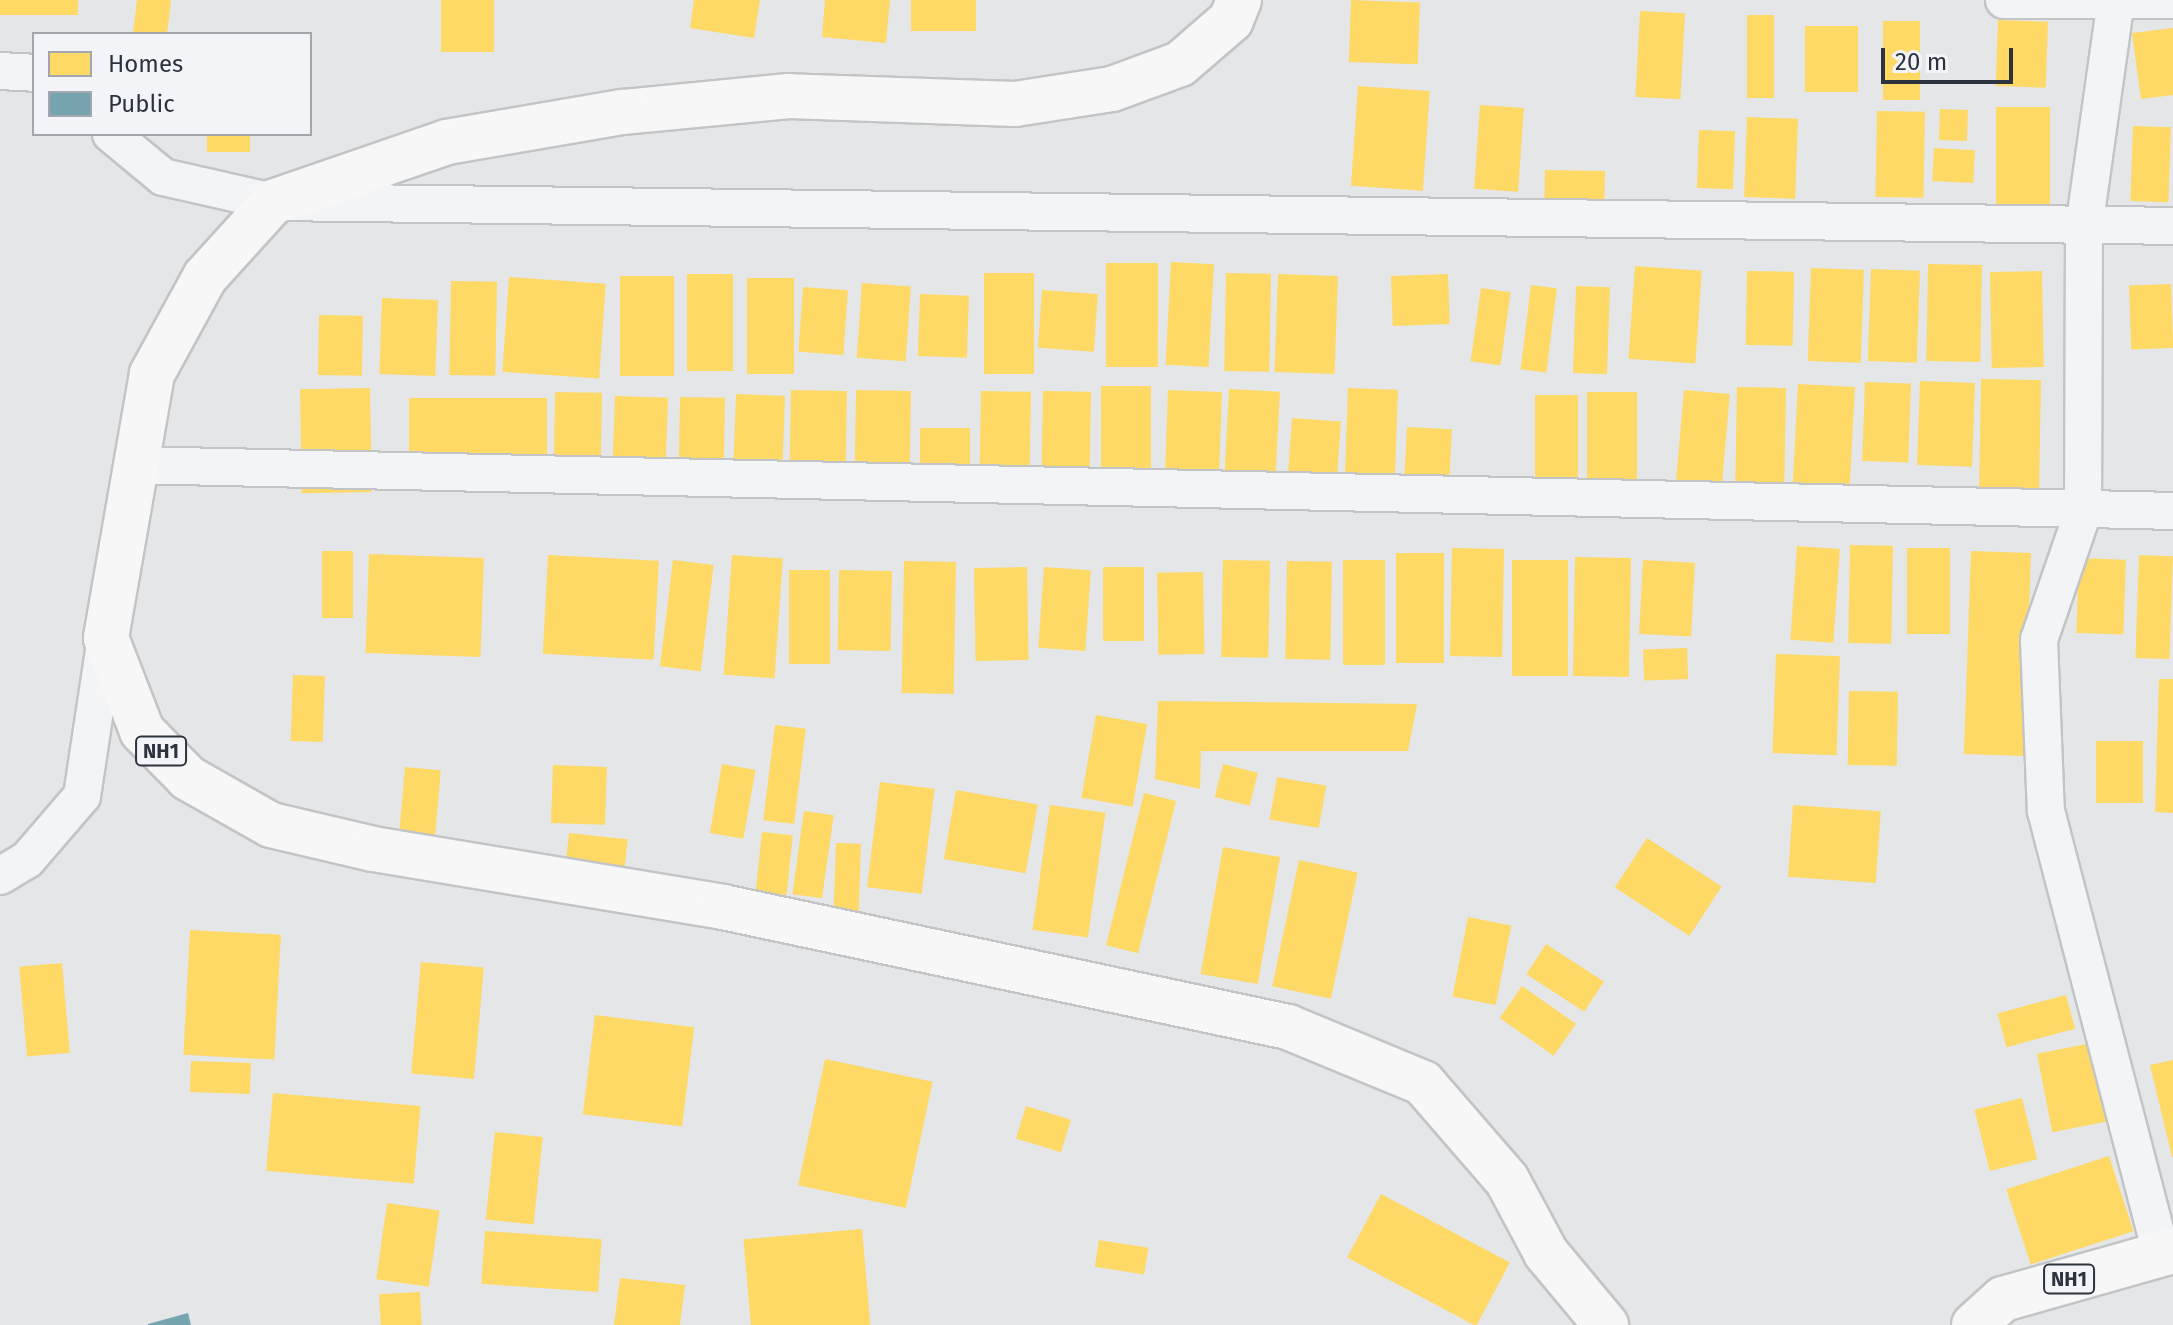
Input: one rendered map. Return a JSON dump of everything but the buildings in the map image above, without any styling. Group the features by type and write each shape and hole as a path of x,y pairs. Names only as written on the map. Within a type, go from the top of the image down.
{"highway":[{"path":"106,638 133,465 152,374 205,277 273,202 447,142 622,112 789,96 1015,104 1112,89 1180,64 1231,20 1239,0"},
{"name":"NH1","path":"106,638 142,731 188,778 271,825 373,849 723,907 1288,1027 1423,1083 1507,1180 1546,1253 1606,1325"},
{"name":"NH1","path":"1974,1325 2003,1299 2167,1253"}],"street":[{"path":"2004,0 2172,0"},
{"path":"2116,1 2084,228 2083,512 2039,640 2046,811 2167,1253"},
{"path":"0,71 32,73"},
{"path":"113,136 163,177 273,202 2084,228 2173,226"},
{"path":"133,465 2083,512 2173,511"},
{"path":"0,876 27,860 82,796 106,638"}]}
